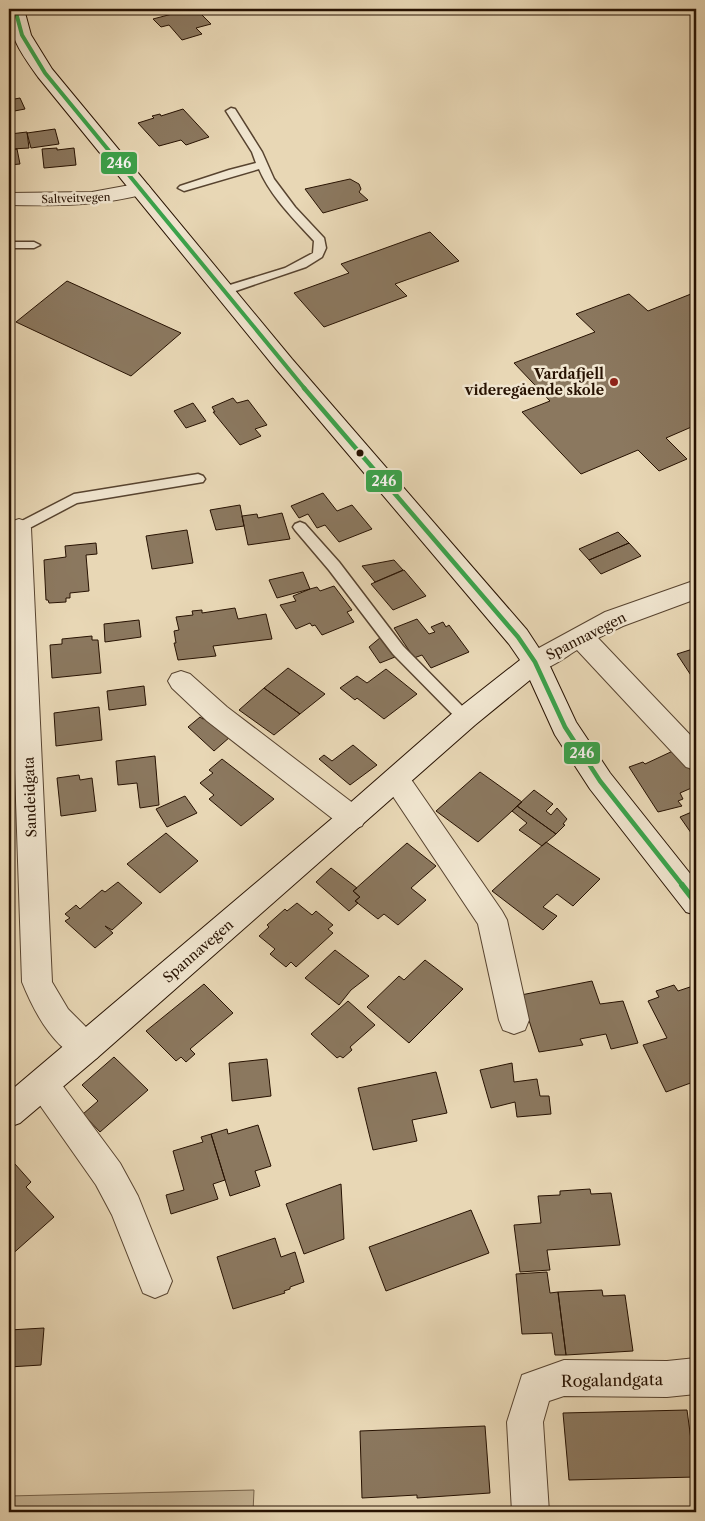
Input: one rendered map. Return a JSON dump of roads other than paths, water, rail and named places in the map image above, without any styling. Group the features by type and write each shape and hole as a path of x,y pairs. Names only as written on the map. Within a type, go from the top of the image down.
{"street":[{"path":"15,9 16,17 27,46 45,73 224,291 518,637 535,662 565,727 600,781 696,903"},
{"name":"Saltveitvegen","path":"9,199 91,200 141,189"},
{"name":"Sandeidgata","path":"20,528 37,982 44,1001 60,1024 86,1048"},
{"name":"Spannavegen","path":"9,1112 86,1048 465,718 535,662 614,619 696,589"},
{"path":"580,636 696,759"},
{"path":"181,681 217,714 352,818"},
{"path":"396,780 492,920 514,1020"},
{"path":"44,1084 108,1174 126,1207 155,1281"},
{"name":"Rogalandgata","path":"530,1512 525,1422 535,1388 564,1378 667,1379 696,1376"}],"lane":[{"path":"224,291 304,264 318,255 321,247 320,240 275,187 249,139 231,111"},
{"path":"184,188 262,165"},
{"path":"9,245 34,246"},
{"path":"20,528 74,500 198,479"},
{"path":"300,527 334,566 398,650 465,718"}],"place":[{"name":"Vardafjell videregående skole","path":"614,382"}]}
